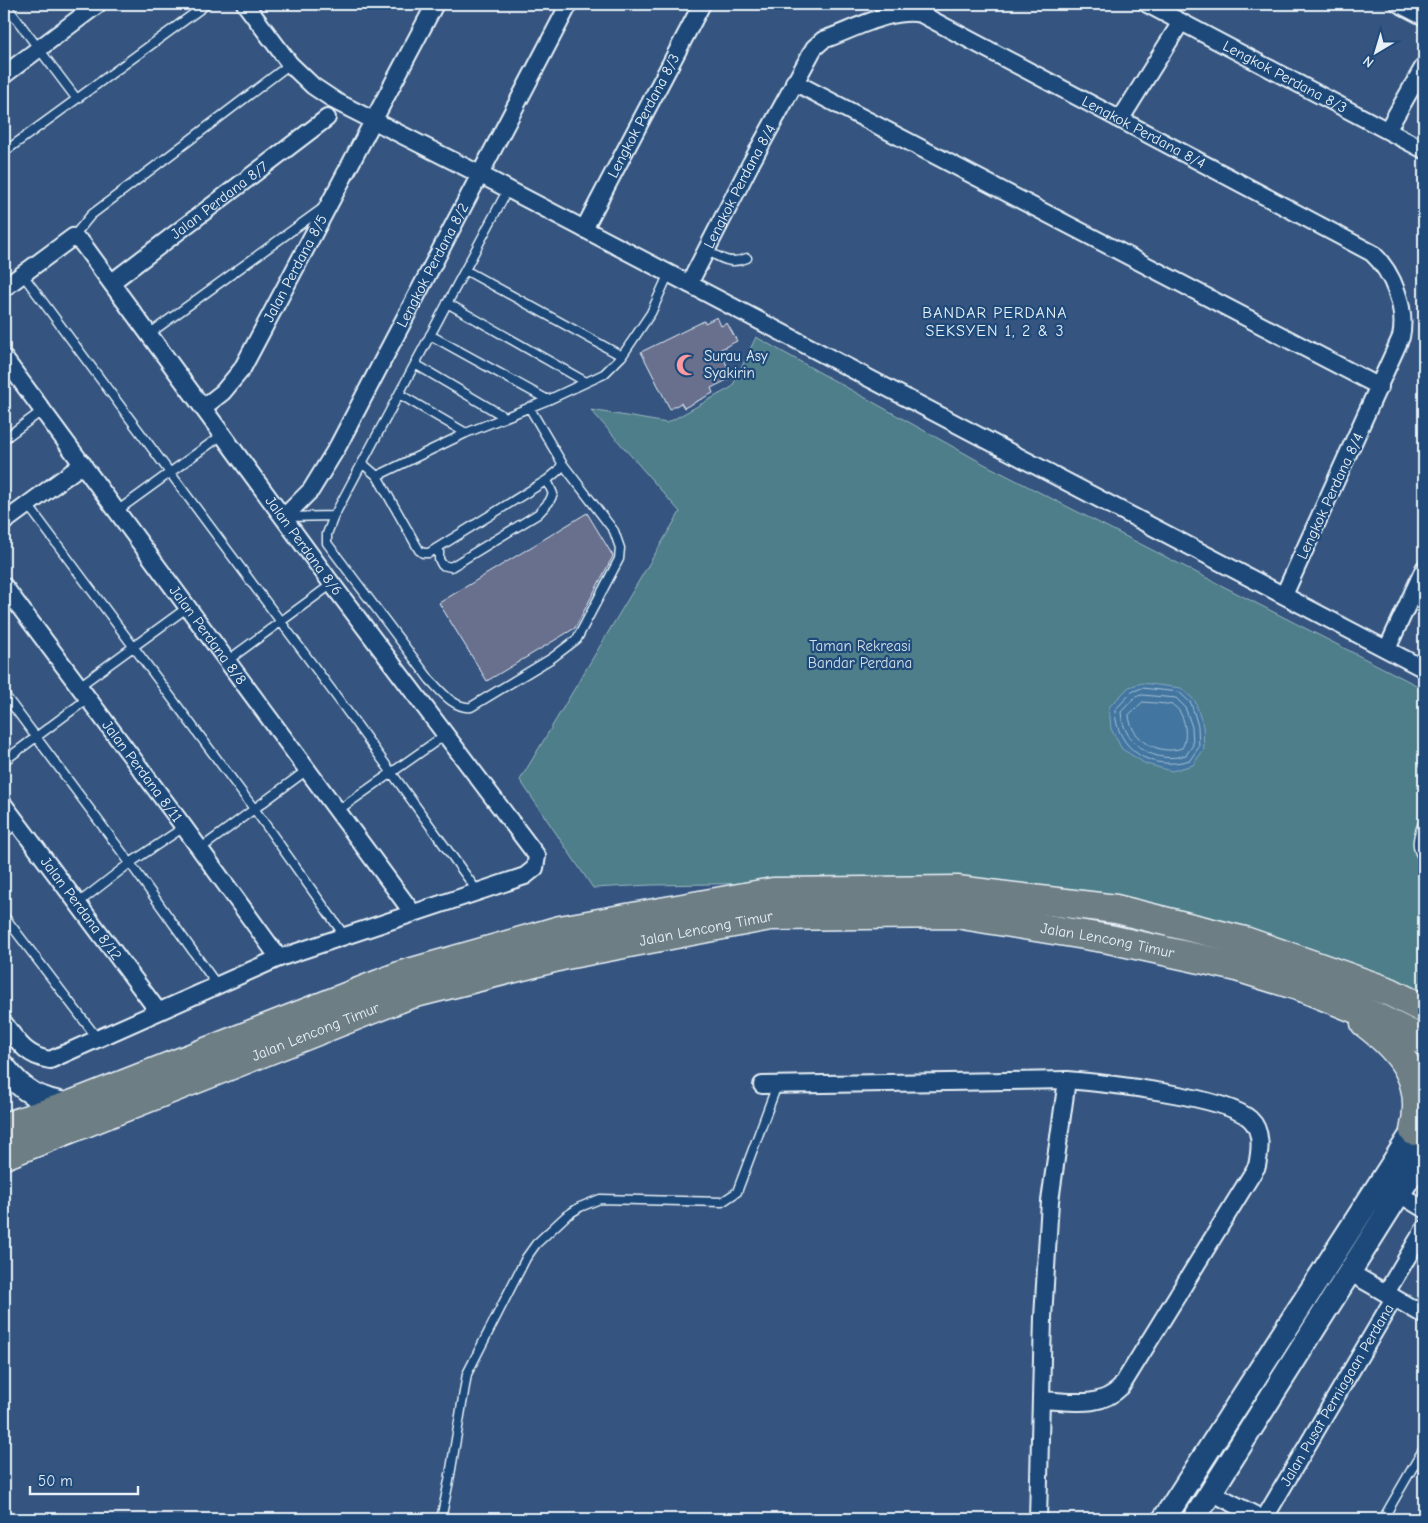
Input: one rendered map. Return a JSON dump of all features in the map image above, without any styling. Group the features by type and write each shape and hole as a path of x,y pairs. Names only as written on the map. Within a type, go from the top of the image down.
{"highway":[{"name":"Jalan Lencong Timur","path":"4,1127 71,1105 402,974 560,930 773,892 957,890 1116,909 1245,941 1390,992 1424,1009"},
{"name":"Jalan Lencong Timur","path":"4,1155 408,995 566,954 770,916 956,914 1118,941 1233,966 1304,988 1376,1018 1424,1041"},
{"path":"1304,988 1357,1016 1400,1054 1414,1078 1417,1088 1421,1133"},
{"path":"1390,992 1424,1001"}],"street":[{"path":"4,75 98,4"},
{"path":"246,4 290,64 313,86 373,120 481,174 1424,669"},
{"name":"Jalan Perdana 8/5","path":"204,407 223,392 242,369 434,4"},
{"name":"Lengkok Perdana 8/2","path":"284,517 311,490 338,446 569,4"},
{"name":"Lengkok Perdana 8/3","path":"584,229 702,4"},
{"name":"Lengkok Perdana 8/3","path":"1147,4 1388,129 1424,150"},
{"path":"1399,4 1424,17"},
{"name":"Lengkok Perdana 8/4","path":"689,284 794,82 808,57 822,40 897,13 911,11 921,14 1372,253 1389,273 1402,313 1404,326 1401,337 1380,387 1284,595"},
{"path":"1120,120 1181,22"},
{"path":"1388,129 1424,66"},
{"path":"794,82 1380,387"},
{"name":"Jalan Perdana 8/7","path":"112,282 328,118"},
{"path":"4,288 73,237"},
{"name":"Jalan Perdana 8/6","path":"73,237 82,244 112,282 332,584 537,856 535,868 525,876 478,892"},
{"name":"Jalan Perdana 8/8","path":"5,363 43,410 412,912"},
{"path":"4,522 83,464"},
{"path":"1387,649 1424,569"},
{"name":"Jalan Perdana 8/11","path":"4,586 279,958"},
{"name":"Jalan Perdana 8/12","path":"4,805 158,1011"},
{"path":"4,1023 25,1051 37,1058 50,1060 279,958 412,912 478,892"},
{"path":"4,1067 28,1092 50,1102 71,1105"},
{"path":"1038,1519 1043,1318 1050,1201 1067,1080"},
{"path":"769,1085 1067,1080 1117,1084 1229,1107 1250,1119 1256,1128 1260,1153 1250,1182 1121,1387 1112,1397 1100,1402 1041,1400"},
{"path":"1164,1519 1188,1480 1340,1267 1399,1194 1421,1133"},
{"path":"1194,1519 1340,1267 1421,1133"},
{"path":"1399,1194 1424,1209"},
{"name":"Jalan Pusat Perniagaan Perdana","path":"1211,1492 1264,1519 1390,1296 1424,1229"},
{"path":"1340,1267 1424,1315"},
{"path":"1188,1480 1211,1492"}],"lane":[{"path":"5,4 76,98"},
{"path":"4,152 207,4"},
{"path":"73,237 91,215 290,64"},
{"path":"508,189 326,534 328,543 430,680 458,705 465,708 471,707 552,658 577,639 619,559 620,548 614,531 562,463 529,407"},
{"path":"149,334 327,205"},
{"path":"707,250 724,261 734,262 747,258"},
{"path":"465,270 622,356"},
{"path":"377,476 466,433 548,400 604,374 622,356 651,313 669,273"},
{"path":"23,274 393,773 478,892"},
{"path":"447,303 586,382"},
{"path":"430,335 548,400"},
{"path":"415,364 505,416"},
{"path":"399,394 466,433"},
{"path":"4,439 43,410"},
{"path":"117,511 222,435"},
{"path":"362,463 377,476 419,550 423,553 429,553 547,480 559,470 562,463"},
{"path":"439,547 439,560 442,565 451,567 538,514 549,502 553,494 547,480"},
{"path":"28,505 255,810 344,935"},
{"path":"284,517 334,516"},
{"path":"227,661 332,584"},
{"path":"4,761 36,737 132,646 188,607"},
{"path":"4,694 217,985"},
{"path":"337,811 445,735"},
{"path":"200,849 307,770"},
{"path":"1424,821 1418,838 1418,847 1424,859"},
{"path":"4,834 18,823"},
{"path":"77,904 130,864 184,827"},
{"path":"4,916 98,1039"},
{"path":"441,1519 467,1374 526,1258 536,1244 566,1216 580,1207 600,1199 722,1202 737,1192 769,1085"},
{"path":"1383,1519 1424,1448"}],"green space":[{"name":"Taman Rekreasi Bandar Perdana","path":"756,337 984,464 1424,689 1424,991 1313,953 888,881 651,885 593,888 520,780 680,512 591,410 667,423 732,387"}],"water":[{"path":"1142,683 1181,688 1195,701 1203,726 1204,749 1193,765 1172,771 1146,764 1122,749 1111,729 1109,707 1129,687"}],"building":[{"name":"Surau Asy Syakirin","path":"717,317 721,326 727,323 737,341 719,350 733,377 711,388 713,393 684,408 681,403 670,409 641,352 704,321 705,323"},
{"path":"587,513 613,556 575,628 487,681 439,603"}],"place":[{"name":"Surau Asy Syakirin","path":"687,365"}],"district":[{"name":"BANDAR PERDANA SEKSYEN 1, 2 & 3","path":"995,322"}]}
